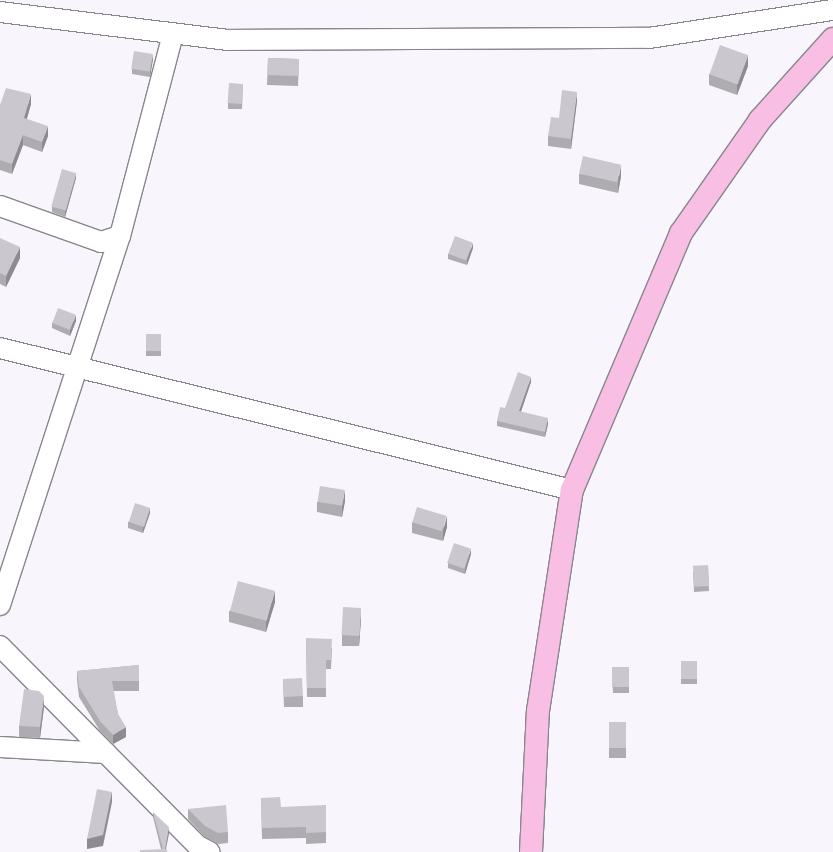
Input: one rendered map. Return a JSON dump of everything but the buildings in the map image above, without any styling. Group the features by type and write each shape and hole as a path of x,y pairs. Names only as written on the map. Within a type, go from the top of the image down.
{"main road":[{"path":"531,852 538,710 572,490 681,233 760,120 833,39"}],"street":[{"path":"0,12 227,40 649,38 833,10"},
{"path":"0,605 79,368 120,236 173,34"},
{"path":"0,206 101,242 120,236"},
{"path":"0,348 572,490"},
{"path":"0,646 198,846 210,852"},
{"path":"0,747 106,753"}]}
